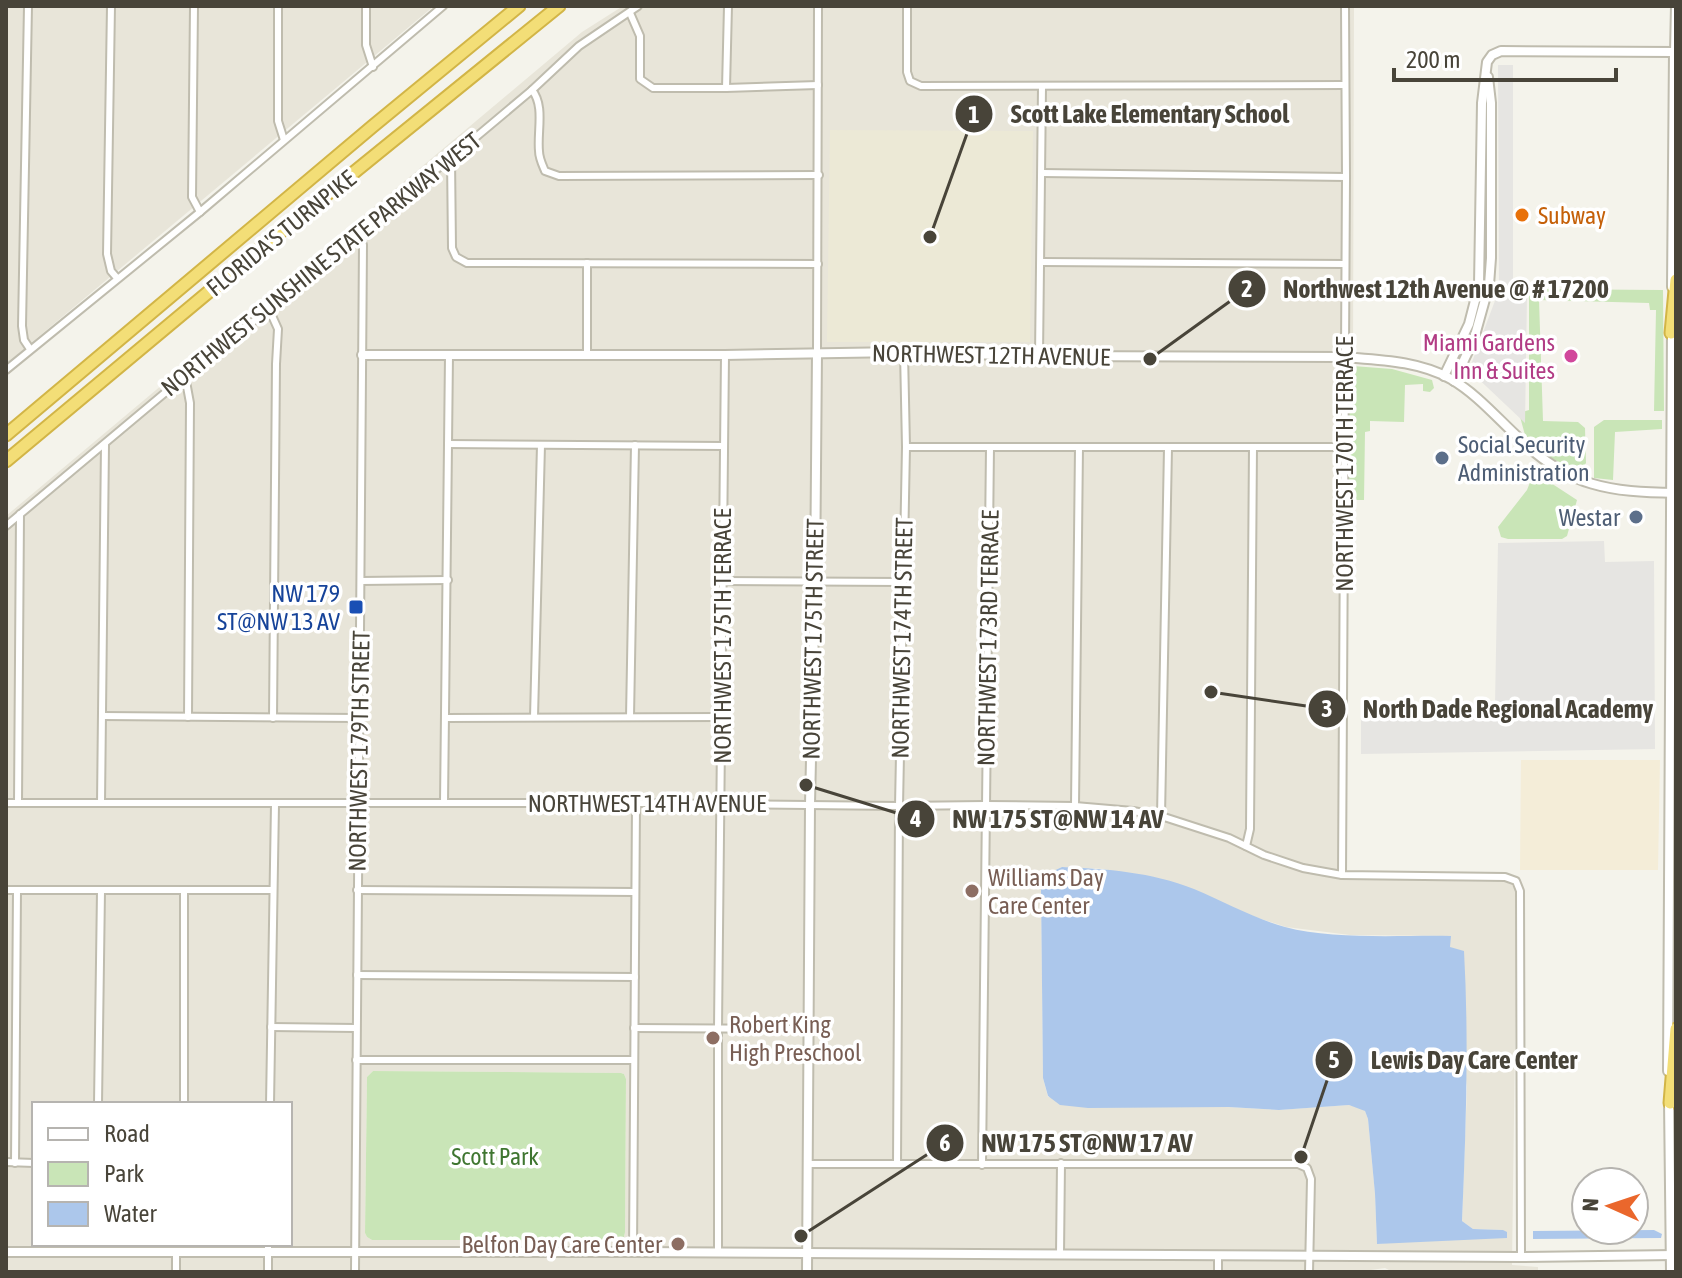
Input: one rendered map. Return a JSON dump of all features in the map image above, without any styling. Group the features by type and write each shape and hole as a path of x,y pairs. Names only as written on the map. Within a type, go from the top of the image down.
{"highway":[{"name":"FLORIDA'S TURNPIKE","path":"6,435 519,6"},
{"name":"FLORIDA'S TURNPIKE","path":"6,461 278,234 559,6"},
{"path":"1671,333 1676,280"},
{"path":"1670,1103 1676,1029"}],"street":[{"path":"28,6 22,326 24,340 30,349"},
{"path":"111,6 107,254 111,271 117,278"},
{"path":"194,6 192,197 200,212"},
{"path":"278,6 278,121 284,140"},
{"path":"366,6 366,45 373,67"},
{"path":"6,370 200,212 443,6"},
{"name":"NORTHWEST SUNSHINE STATE PARKWAY WEST","path":"6,526 269,309 358,231 451,158 579,46 638,6"},
{"path":"726,88 728,6"},
{"name":"NORTHWEST 175TH STREET","path":"807,1272 819,175 818,6"},
{"path":"907,6 907,72 910,81 921,86 1345,85"},
{"name":"NORTHWEST 170TH TERRACE","path":"1342,875 1345,6"},
{"path":"1671,1272 1674,1255 1667,1049 1675,6"},
{"path":"630,13 640,36 640,79 653,88 818,85"},
{"path":"1444,376 1484,285 1481,218 1486,67 1492,55 1501,51 1674,52"},
{"path":"1039,356 1042,87"},
{"path":"532,90 539,106 539,155 545,171 559,176 819,175"},
{"path":"1454,381 1474,339 1484,285 1491,218 1486,103"},
{"path":"451,158 452,248 456,257 467,263 818,264"},
{"path":"1042,173 1346,177"},
{"path":"1481,218 1491,218"},
{"name":"NORTHWEST 179TH STREET","path":"355,1272 363,245 358,231"},
{"path":"1042,262 1345,264"},
{"path":"587,263 587,355"},
{"path":"269,309 278,329 273,718"},
{"name":"NORTHWEST 12TH AVENUE","path":"362,355 904,352 1039,356 1344,357 1391,361 1454,381 1555,468 1588,483 1614,490 1673,493"},
{"name":"NORTHWEST 174TH STREET","path":"897,1164 899,806 906,447 904,352"},
{"path":"444,803 449,355"},
{"name":"NORTHWEST 175TH TERRACE","path":"718,1253 725,355"},
{"path":"185,376 190,403 188,717"},
{"path":"101,803 105,444"},
{"path":"448,444 724,446"},
{"path":"534,717 541,445"},
{"path":"630,717 635,445"},
{"path":"906,447 1344,447"},
{"name":"NORTHWEST 173RD TERRACE","path":"982,1165 990,447"},
{"path":"1075,806 1079,447"},
{"path":"1246,846 1250,829 1253,447"},
{"path":"1161,816 1168,448"},
{"path":"18,803 20,514"},
{"path":"361,581 448,580"},
{"path":"722,581 902,582"},
{"path":"102,716 359,718"},
{"path":"446,718 721,717"},
{"name":"NORTHWEST 14TH AVENUE","path":"6,803 1075,806 1161,816 1205,829 1303,868 1342,875 1505,877 1516,881 1520,891 1521,1257"},
{"path":"633,1252 636,803"},
{"path":"270,1102 275,804"},
{"path":"6,890 273,890"},
{"path":"15,1163 17,890"},
{"path":"184,890 184,1102"},
{"path":"357,890 635,892"},
{"path":"98,1102 101,891"},
{"path":"357,975 635,977"},
{"path":"271,1027 356,1028"},
{"path":"634,1028 809,1029"},
{"path":"356,1060 634,1060"},
{"path":"6,1162 32,1163"},
{"path":"1060,1254 1061,1163"},
{"path":"808,1164 1298,1164 1307,1168 1311,1179 1309,1272"},
{"path":"6,1252 268,1248 355,1253 1674,1255"},
{"path":"268,1248 268,1272"},
{"path":"176,1251 176,1272"},
{"path":"1218,1255 1218,1272"}],"shaded area":[{"path":"6,6 434,6 6,364"},
{"path":"623,6 1354,6 1353,366 1348,372 1347,381 1345,879 1505,882 1512,885 1517,894 1512,1265 1538,1267 1538,1272 1393,1272 1385,1268 1357,1272 6,1272 6,516 582,32","holes":["1062,867 1105,869 1286,927 1350,935 1450,936 1467,1087 1462,1221 1473,1229 1503,1230 1377,1244 1368,1119 1360,1108 1349,1105 1279,1110 1048,1097 1043,1078 1041,890 1049,873","373,1071 624,1074 624,1237 619,1240 372,1240 367,1237 367,1077"]},
{"path":"1498,65 1513,65 1513,295 1527,296 1525,423 1469,370 1499,290"},
{"path":"830,130 1033,131 1030,342 827,342"},
{"path":"1604,541 1605,562 1654,561 1655,749 1361,754 1361,705 1495,704 1498,543"},
{"path":"1521,760 1660,760 1658,870 1520,870"}],"green space":[{"path":"1529,289 1663,290 1664,411 1654,411 1656,310 1650,310 1649,303 1539,300 1543,421 1578,422 1585,428 1586,463 1579,473 1551,458 1525,435 1519,413 1529,410"},
{"path":"1353,366 1392,369 1432,380 1434,388 1430,392 1423,391 1423,384 1405,385 1404,422 1370,421 1370,431 1365,432 1364,500 1346,500 1347,381 1348,372"},
{"path":"1604,420 1662,420 1662,429 1615,432 1613,480 1594,478 1594,427"},
{"path":"1534,472 1577,500 1567,536 1562,539 1501,537 1498,527 1527,490"},
{"name":"Scott Park","path":"373,1071 624,1074 624,1237 619,1240 372,1240 367,1237 367,1077"}],"water":[{"path":"1062,867 1113,870 1162,879 1194,889 1262,919 1304,931 1345,935 1451,936 1450,947 1464,951 1466,985 1462,1221 1473,1229 1503,1230 1507,1232 1507,1238 1377,1244 1368,1119 1365,1111 1349,1105 1279,1110 1228,1107 1088,1108 1060,1105 1048,1096 1043,1078 1041,890 1049,873"},
{"path":"1650,1230 1662,1234 1661,1238 1650,1238"},
{"path":"1533,1231 1570,1231 1570,1239 1533,1239"}],"place":[{"name":"Subway","path":"1522,215"},
{"name":"Scott Lake Elementary School","path":"930,237"},
{"name":"Miami Gardens Inn & Suites","path":"1571,356"},
{"name":"Northwest 12th Avenue @ # 17200","path":"1150,359"},
{"name":"Social Security Administration","path":"1442,458"},
{"name":"Westar","path":"1636,517"},
{"name":"NW 179 ST@NW 13 AV","path":"356,607"},
{"name":"North Dade Regional Academy","path":"1211,692"},
{"name":"NW 175 ST@NW 14 AV","path":"806,785"},
{"name":"Williams Day Care Center","path":"972,891"},
{"name":"Robert King High Preschool","path":"713,1038"},
{"name":"Lewis Day Care Center","path":"1301,1157"},
{"name":"NW 175 ST@NW 17 AV","path":"801,1236"},
{"name":"Belfon Day Care Center","path":"678,1244"}]}
